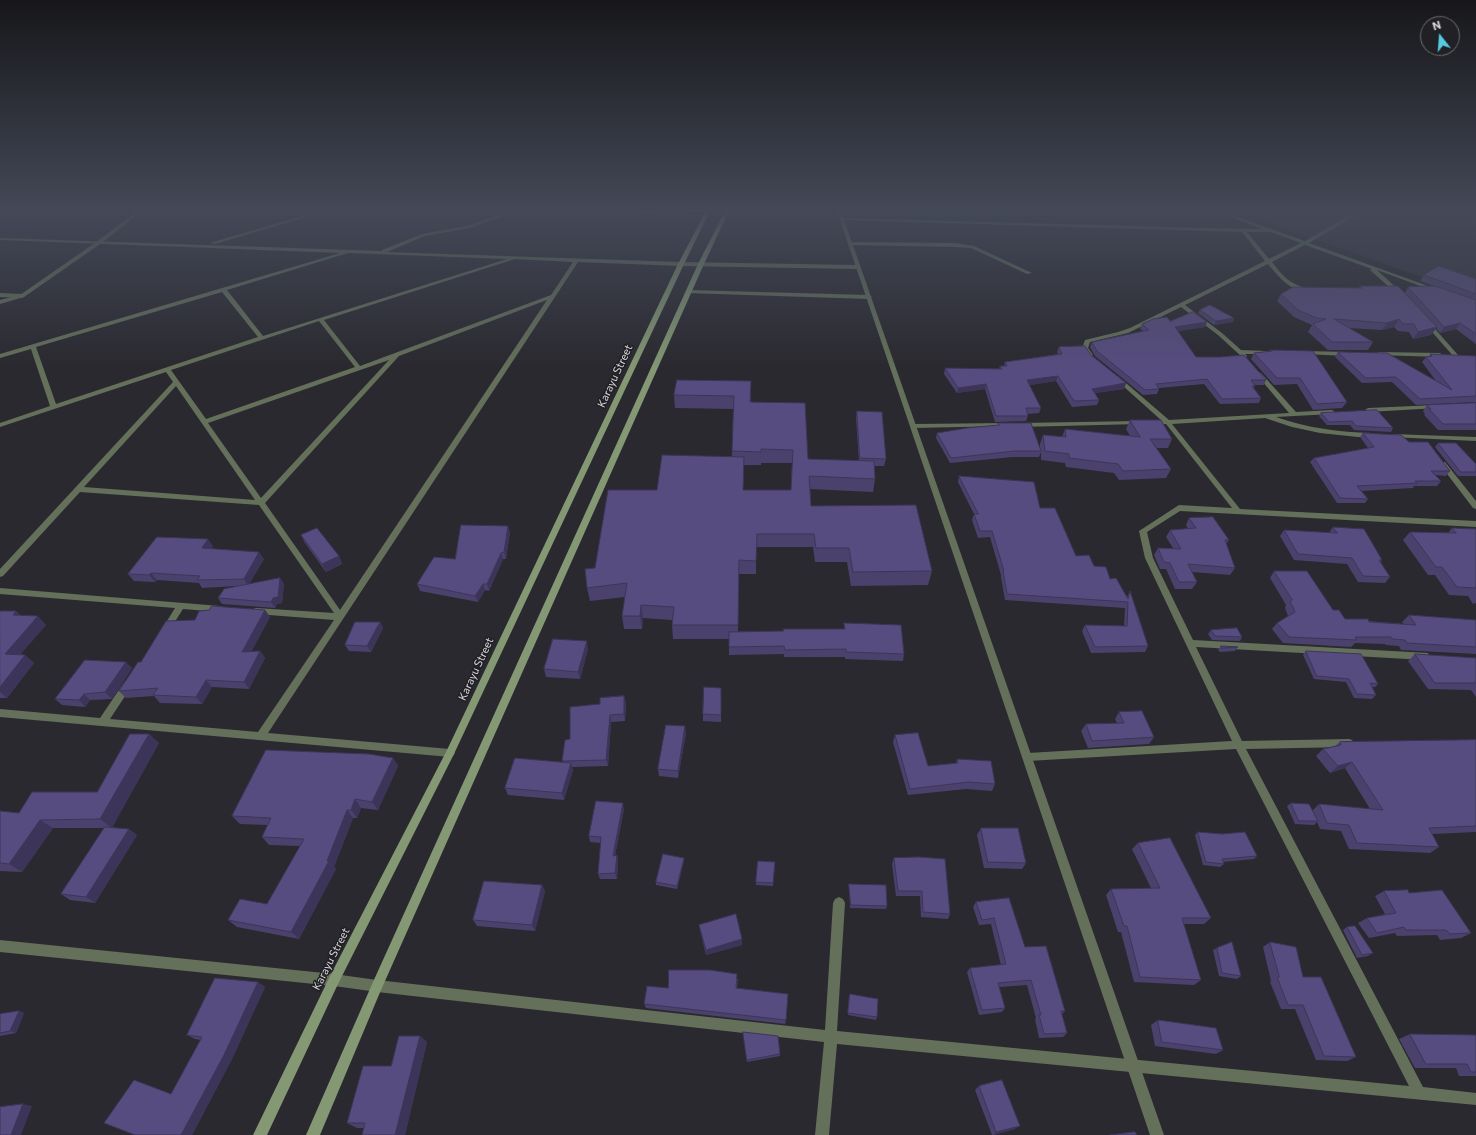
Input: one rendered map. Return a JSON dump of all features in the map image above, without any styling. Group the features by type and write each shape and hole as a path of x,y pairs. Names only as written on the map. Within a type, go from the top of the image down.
{"main road":[{"name":"Karayu Street","path":"260,1135 334,980 450,753 681,264"},
{"path":"313,1135 377,986 701,264"}],"street":[{"path":"0,302 22,296 68,264"},
{"path":"0,356 311,264"},
{"path":"0,425 320,319 499,264"},
{"path":"261,736 574,264"},
{"path":"681,264 858,267"},
{"path":"857,264 1157,1135"},
{"path":"1009,264 1029,273"},
{"path":"1092,358 1085,348 1086,341 1118,335 1261,264"},
{"path":"1272,264 1285,281 1304,290 1312,290"},
{"path":"1362,264 1441,292"},
{"path":"1368,266 1397,290 1404,293"},
{"path":"224,290 262,338"},
{"path":"1389,290 1397,290"},
{"path":"1420,290 1434,290"},
{"path":"688,292 869,297"},
{"path":"0,295 22,296"},
{"path":"204,422 397,355 551,297"},
{"path":"1181,304 1220,334 1240,352 1250,364"},
{"path":"320,319 359,368"},
{"path":"1376,354 1459,356 1424,320"},
{"path":"32,346 54,407"},
{"path":"1240,352 1272,353"},
{"path":"1296,353 1352,354"},
{"path":"261,503 397,355"},
{"path":"1255,369 1294,414"},
{"path":"168,370 341,617"},
{"path":"1110,373 1168,423 1239,512"},
{"path":"0,574 176,382"},
{"path":"1357,411 1444,406"},
{"path":"913,426 1168,423 1341,412"},
{"path":"1266,416 1291,425 1321,432 1376,435"},
{"path":"1384,436 1424,440 1476,439"},
{"path":"1437,456 1476,506"},
{"path":"78,489 261,503"},
{"path":"1420,1093 1239,745 1149,558 1143,531 1179,508 1476,524"},
{"path":"0,591 229,610"},
{"path":"159,638 182,606"},
{"path":"245,611 341,617"},
{"path":"1190,643 1436,657"},
{"path":"102,722 133,677"},
{"path":"0,713 450,753"},
{"path":"1028,757 1239,745 1358,743"},
{"path":"822,1135 831,1037 839,903"},
{"path":"0,946 334,980 831,1037 1476,1099"}],"shaded area":[{"path":"1385,264 1476,264 1476,296"}],"building":[{"path":"1439,266 1476,279 1476,294 1424,275"},
{"path":"1360,286 1398,286 1437,327 1418,332 1414,324 1403,324 1399,319 1387,323 1334,319 1373,342 1332,342 1313,324 1326,319 1317,318 1298,310 1281,294 1293,287 1362,288"},
{"path":"1435,286 1476,300 1476,334 1460,323 1444,327 1408,287"},
{"path":"1210,305 1234,318 1216,321 1200,310"},
{"path":"1193,312 1207,322 1175,327 1196,357 1244,355 1266,380 1251,380 1255,386 1252,386 1261,398 1222,399 1207,379 1156,384 1159,389 1145,390 1097,351 1092,342 1149,330 1142,324 1153,319 1167,317 1170,321"},
{"path":"1085,346 1091,355 1126,383 1092,389 1099,400 1074,401 1058,376 1027,380 1041,408 1026,408 1028,416 996,416 986,384 958,388 945,368 1002,369 1000,366 1007,366 1005,362 1062,354 1059,347"},
{"path":"1270,350 1313,351 1347,402 1317,404 1300,378 1277,378 1254,353 1272,351"},
{"path":"1338,352 1387,353 1452,390 1426,357 1432,356 1430,354 1476,356 1476,396 1420,399 1396,377 1366,378"},
{"path":"677,380 751,381 750,402 805,403 808,459 874,461 875,479 809,476 811,506 916,505 932,571 853,572 849,548 816,548 814,534 757,534 756,561 739,560 738,625 672,625 674,607 641,605 640,616 622,616 627,583 587,588 585,569 595,568 608,490 657,490 662,455 744,457 743,490 791,490 793,450 761,449 761,452 732,451 734,396 674,395"},
{"path":"1476,403 1476,424 1443,424 1427,405"},
{"path":"1377,410 1393,428 1356,426 1352,421 1329,422 1321,413"},
{"path":"857,411 882,412 886,459 860,458"},
{"path":"1130,420 1161,420 1172,439 1150,439 1171,469 1123,471 1118,464 1069,458 1069,454 1045,451 1043,435 1066,437 1065,429 1140,437"},
{"path":"998,423 1031,423 1041,451 1015,451 951,458 937,433 999,425"},
{"path":"1363,433 1401,435 1409,442 1428,442 1450,471 1431,471 1441,481 1415,481 1417,483 1357,486 1368,499 1340,498 1314,458 1374,447"},
{"path":"1438,443 1456,443 1476,464 1476,472 1461,472"},
{"path":"959,476 1034,482 1040,508 1055,508 1076,556 1089,555 1094,566 1106,567 1110,579 1116,578 1128,599 1130,591 1148,646 1095,647 1085,625 1127,626 1128,602 1007,594 1004,571 992,531 980,531 974,514 978,514"},
{"path":"1213,517 1229,540 1225,540 1235,568 1188,564 1197,582 1179,582 1170,563 1164,562 1158,548 1181,549 1170,530 1196,528 1189,518"},
{"path":"461,525 508,526 504,552 501,553 487,584 483,584 475,596 417,584 434,557 455,559"},
{"path":"1333,527 1364,529 1382,560 1379,560 1390,577 1363,576 1352,558 1298,554 1284,530 1337,533"},
{"path":"317,528 339,556 322,564 301,535"},
{"path":"1452,528 1476,529 1476,588 1457,587 1442,567 1436,567 1410,532 1456,533"},
{"path":"157,537 208,539 202,548 259,552 244,579 197,580 200,576 151,573 149,575 128,574"},
{"path":"1274,571 1307,571 1333,610 1339,610 1345,619 1368,619 1369,622 1416,625 1409,615 1476,620 1476,647 1407,643 1405,640 1392,639 1391,637 1355,637 1357,640 1289,637 1277,623 1295,612 1290,601 1292,600"},
{"path":"280,578 278,597 273,598 271,602 218,598 224,589"},
{"path":"212,606 265,610 242,652 260,651 244,682 206,680 196,697 153,695 158,688 119,691 138,662 141,662 166,621 195,620 199,611 209,610"},
{"path":"0,611 16,611 13,615 38,616 5,654 25,655 0,687"},
{"path":"355,622 380,622 367,646 345,645"},
{"path":"844,623 901,625 904,654 846,652 846,649 785,650 784,646 729,647 729,632 784,631 783,629 845,629"},
{"path":"1237,628 1242,637 1215,636 1211,630"},
{"path":"553,639 587,641 578,672 544,669"},
{"path":"1221,646 1238,647 1222,648"},
{"path":"1306,651 1361,654 1378,684 1370,683 1376,695 1357,694 1349,679 1317,676"},
{"path":"1415,654 1476,658 1476,683 1435,683"},
{"path":"85,660 126,662 105,692 84,694 79,700 55,699"},
{"path":"704,687 721,688 721,715 703,714"},
{"path":"624,696 624,714 610,715 606,760 562,761 565,740 570,739 570,707 600,704 600,698"},
{"path":"1142,711 1154,737 1092,741 1086,724 1124,723 1119,712"},
{"path":"666,725 685,726 678,771 658,769"},
{"path":"918,733 928,766 958,763 957,759 991,761 995,784 969,782 910,789 895,735"},
{"path":"130,734 149,734 100,819 40,820 9,864 0,863 0,811 19,813 32,792 97,792"},
{"path":"1476,740 1476,826 1429,828 1439,847 1357,843 1349,825 1327,823 1319,804 1383,810 1352,762 1338,766 1323,749 1341,745 1340,742"},
{"path":"266,750 369,754 393,758 372,802 355,799 351,810 347,810 327,861 329,861 291,932 228,920 240,899 267,904 304,839 262,837 271,818 232,816"},
{"path":"515,758 571,763 562,793 505,788"},
{"path":"596,801 623,803 613,856 617,855 615,873 598,874 601,837 589,836"},
{"path":"1291,803 1309,804 1318,821 1299,821"},
{"path":"105,827 129,829 86,897 61,894"},
{"path":"981,828 1018,828 1026,863 988,862"},
{"path":"1198,832 1222,834 1245,832 1257,856 1222,859 1224,864 1206,862"},
{"path":"1170,838 1211,918 1182,918 1201,980 1140,977 1127,926 1124,926 1111,889 1160,888 1138,843"},
{"path":"663,854 684,858 677,886 656,882"},
{"path":"919,857 945,859 950,914 923,912 922,891 898,891 894,858"},
{"path":"758,861 775,862 773,883 756,882"},
{"path":"484,881 542,885 532,925 473,920"},
{"path":"849,884 886,885 887,906 851,905"},
{"path":"1408,890 1409,893 1442,890 1471,933 1450,934 1446,930 1406,930 1404,927 1377,933 1367,918 1396,913 1384,891"},
{"path":"1009,898 1025,947 1046,946 1065,1011 1061,1011 1067,1033 1044,1034 1039,1015 1041,1015 1031,980 998,983 1005,1008 982,1010 970,968 1006,964 994,918 982,920 976,902"},
{"path":"736,914 742,939 706,950 699,925"},
{"path":"1355,926 1373,953 1362,955 1347,927"},
{"path":"1232,942 1241,976 1222,973 1217,948"},
{"path":"1270,942 1296,947 1303,977 1321,977 1356,1057 1324,1056 1303,1005 1288,1005 1277,977 1279,977"},
{"path":"669,970 710,970 737,974 736,988 788,994 786,1020 644,1004 647,986 668,988"},
{"path":"215,978 258,982 224,1055 181,1135 135,1135 104,1123 134,1080 171,1094 202,1037 187,1035"},
{"path":"850,994 878,999 877,1017 848,1013"},
{"path":"19,1011 10,1031 0,1033 0,1014"},
{"path":"1158,1020 1216,1028 1223,1050 1162,1042"},
{"path":"743,1032 778,1036 780,1054 747,1060"},
{"path":"1410,1034 1476,1035 1476,1072 1471,1072 1467,1064 1426,1064"},
{"path":"399,1036 420,1036 395,1135 362,1135 365,1123 347,1123 363,1066 391,1066"},
{"path":"1002,1080 1020,1126 996,1132 979,1086"},
{"path":"23,1104 11,1135 0,1135 0,1107"},
{"path":"1135,1132 1137,1135 1110,1135"}]}
